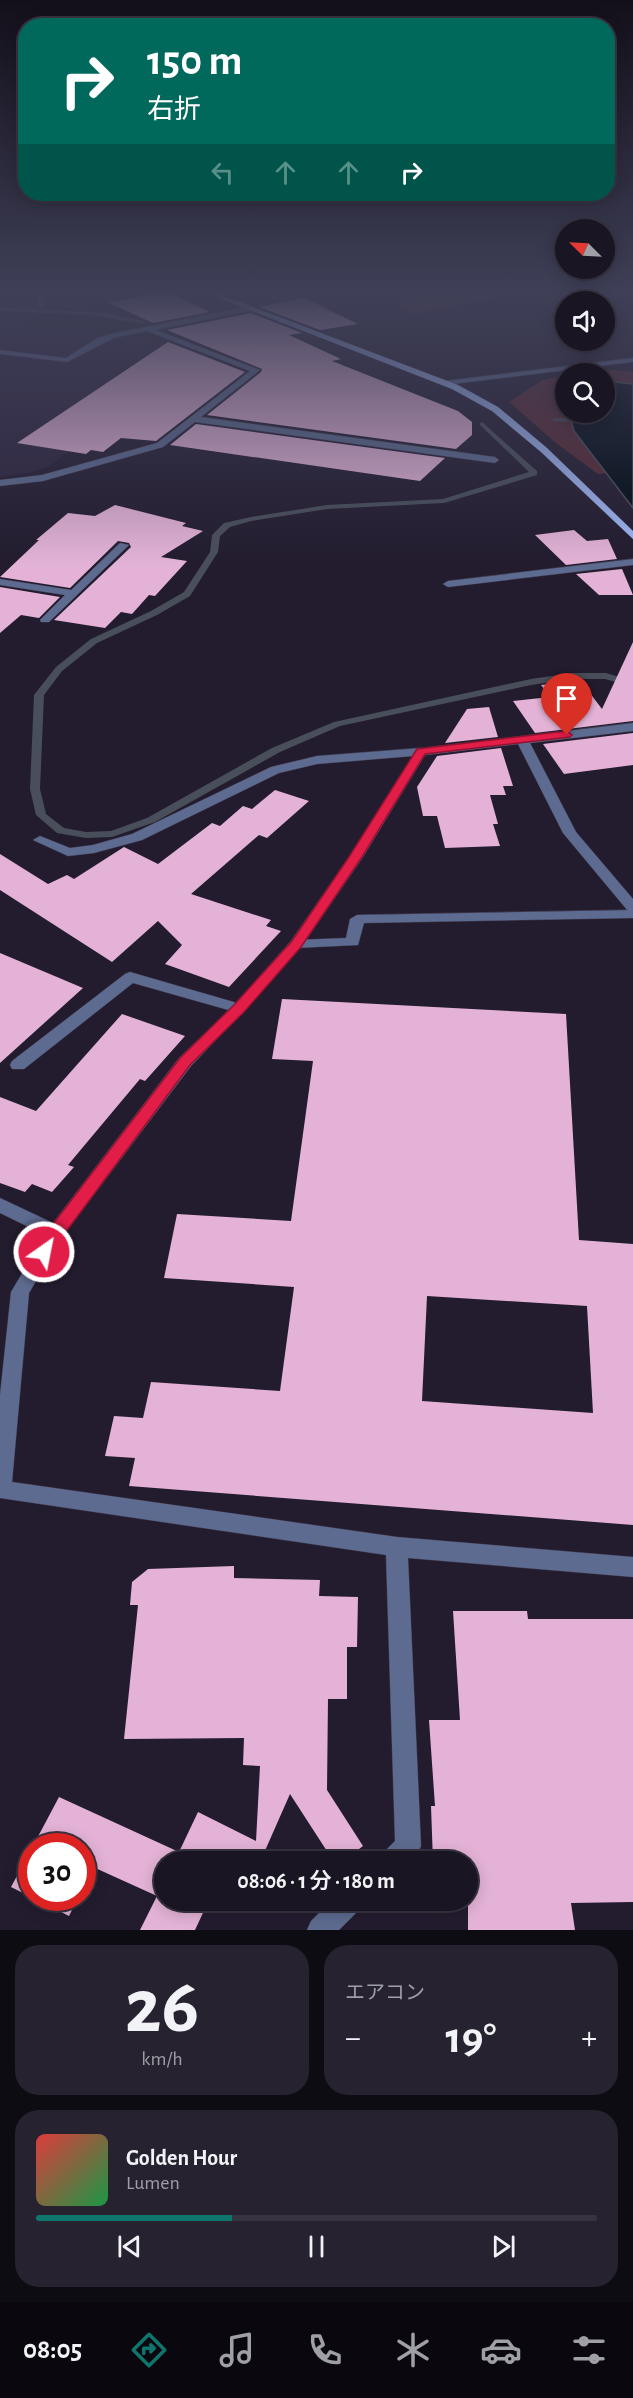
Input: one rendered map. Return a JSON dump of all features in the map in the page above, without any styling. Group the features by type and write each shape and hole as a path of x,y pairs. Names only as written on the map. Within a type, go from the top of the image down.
{"main road":[{"path":"445,383 495,409 544,450 633,536"}],"street":[{"path":"0,483 43,478 160,445 239,383"},
{"path":"193,419 495,460"},
{"path":"45,620 124,545"},
{"path":"448,584 633,562"},
{"path":"0,582 73,593"},
{"path":"40,840 68,852 94,849 137,837 275,770 317,760 421,752 633,727"},
{"path":"522,740 570,833 633,908"},
{"path":"421,752 356,857 296,944 239,1008 185,1062 56,1232 20,1292 0,1489 397,1546 633,1567"},
{"path":"296,944 353,942 357,919 633,914"},
{"path":"18,1065 130,977 239,1008"},
{"path":"0,1205 56,1232"},
{"path":"397,1546 408,1846 403,1851"},
{"path":"320,1930 340,1911"}],"shaded area":[{"path":"0,383 165,383 48,467 0,477"},
{"path":"538,383 555,383 555,423 572,423 574,431 607,473 598,474 556,443 509,402"},
{"path":"615,383 633,384 633,508 574,431 572,423 615,423"}],"building":[{"path":"107,383 231,383 156,441 121,438 103,452 91,450 86,454 17,443"},
{"path":"247,383 388,383 458,411 472,422 472,435 456,449 207,415"},
{"path":"196,424 445,458 420,481 170,445"},
{"path":"115,505 186,523 182,526 203,531 161,557 187,561 155,596 149,595 132,614 121,612 105,628 54,620 131,547 129,543 118,541 70,588 0,577 39,540 36,540 68,513 95,516"},
{"path":"574,530 587,541 608,539 617,559 566,565 535,535"},
{"path":"622,569 633,595 599,595 576,574"},
{"path":"0,587 60,597 39,618 21,615 0,633"},
{"path":"633,642 633,721 535,733 513,701 550,697 541,685 580,680 602,709"},
{"path":"489,707 498,737 445,743 467,709"},
{"path":"633,733 633,765 564,774 543,744"},
{"path":"501,748 513,786 503,786 506,795 490,795 498,824 493,824 500,846 445,848 437,816 423,816 417,787 437,756"},
{"path":"275,790 309,801 267,838 259,835 191,894 271,920 266,926 281,931 229,987 165,964 182,945 158,921 112,962 0,890 0,854 48,884 67,875 74,879 124,847 158,864 212,823 220,826 243,806 252,809"},
{"path":"0,953 83,988 0,1063"},
{"path":"282,999 566,1014 579,1240 633,1244 633,1525 129,1486 135,1458 105,1456 114,1416 143,1418 151,1382 280,1391 294,1287 164,1278 177,1214 291,1221 313,1061 272,1059","holes":["427,1296 587,1306 593,1413 422,1401"]},
{"path":"122,1014 185,1036 145,1081 140,1079 68,1165 74,1167 52,1192 32,1184 25,1192 0,1183 0,1097 36,1111"},
{"path":"234,1566 234,1578 320,1580 319,1596 358,1597 357,1647 347,1647 347,1699 328,1699 327,1790 363,1846 356,1851 327,1851 290,1794 265,1851 179,1851 198,1812 256,1841 260,1766 243,1765 244,1738 124,1739 138,1605 130,1605 132,1582 148,1569"},
{"path":"453,1611 527,1611 528,1619 633,1619 633,1902 571,1903 575,1930 468,1930 468,1911 478,1911 478,1851 433,1851 431,1806 435,1806 429,1720 460,1720"},
{"path":"59,1797 177,1851 154,1851 154,1895 96,1868 96,1833 40,1833"},
{"path":"18,1874 18,1891 11,1887"},
{"path":"154,1902 154,1911 204,1911 195,1930 140,1930"},
{"path":"59,1911 72,1911 69,1916"}],"waterway":[{"path":"482,424 534,473 444,501 327,507 227,525 216,535 214,552 187,594 154,613 94,641 59,669 39,695 35,789 41,815 61,831 86,835 112,834 151,820 276,750 337,724 531,682 572,676 606,676 633,684"}],"route":[{"path":"44,1252 56,1232 185,1062 239,1008 296,944 356,857 421,752 567,735"}]}
